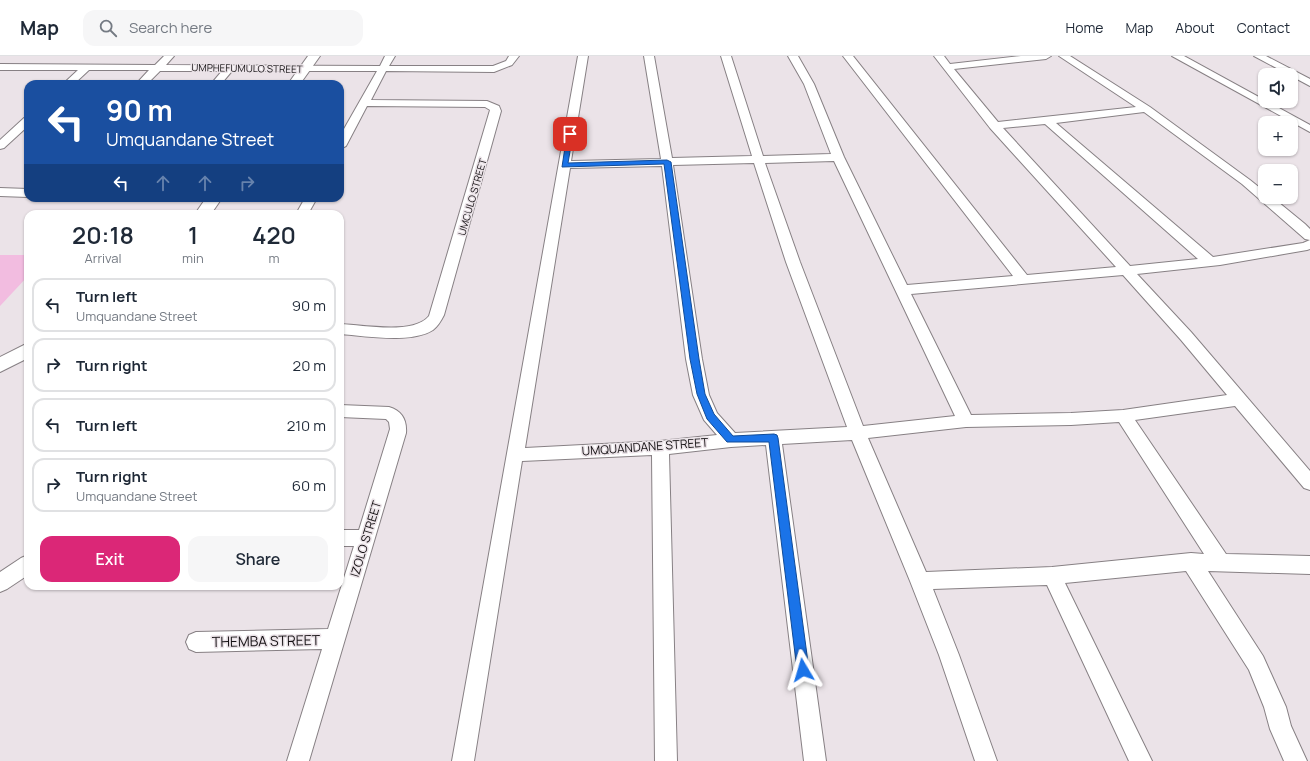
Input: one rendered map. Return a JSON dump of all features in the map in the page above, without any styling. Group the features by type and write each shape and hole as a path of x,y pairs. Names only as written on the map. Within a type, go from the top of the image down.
{"street":[{"path":"145,80 169,56"},
{"path":"297,80 314,56"},
{"path":"344,139 390,56"},
{"name":"UMPHEFUMULO STREET","path":"0,67 494,69 509,63 514,56"},
{"path":"463,761 583,56"},
{"path":"649,56 667,162 694,359 701,394 710,416 731,440"},
{"path":"726,56 758,159 793,262 857,433 920,581 949,655 986,761"},
{"path":"793,56 809,84 838,157 966,421"},
{"path":"848,56 1022,278"},
{"path":"939,56 994,126 1128,270 1186,336 1310,483"},
{"path":"948,67 1046,56"},
{"path":"1064,56 1146,109 1246,182 1310,236"},
{"path":"1177,56 1310,129"},
{"path":"1259,56 1310,83"},
{"path":"0,77 12,67"},
{"path":"72,80 87,67"},
{"path":"220,80 230,68"},
{"name":"UMCULO STREET","path":"344,329 402,331 425,327 433,322 437,315 496,111 496,108 487,104 364,104"},
{"path":"994,126 1146,109"},
{"path":"1047,121 1209,262"},
{"path":"0,146 24,124"},
{"path":"564,165 838,157"},
{"path":"0,192 24,192"},
{"path":"902,290 1209,262 1307,246 1310,244"},
{"path":"0,365 24,352"},
{"name":"UMQUANDANE STREET","path":"514,455 660,448 731,440 857,433 966,421 1071,419 1123,416 1239,399"},
{"name":"IZOLO STREET","path":"298,761 398,433 399,424 396,417 389,413 344,411"},
{"path":"1123,416 1221,563"},
{"path":"774,438 815,761"},
{"path":"660,448 666,761"},
{"path":"344,538 366,538"},
{"path":"920,581 1052,576 1191,562 1310,565"},
{"path":"1191,562 1256,662 1275,707 1280,729 1296,761"},
{"path":"0,583 24,567"},
{"path":"1052,576 1141,761"},
{"name":"THEMBA STREET","path":"196,642 336,639"}],"shaded area":[{"path":"0,255 24,255 24,280 0,306"}],"route":[{"path":"570,134 564,165 667,162 694,359 701,394 706,407 710,416 731,440 774,438 803,670"}]}
